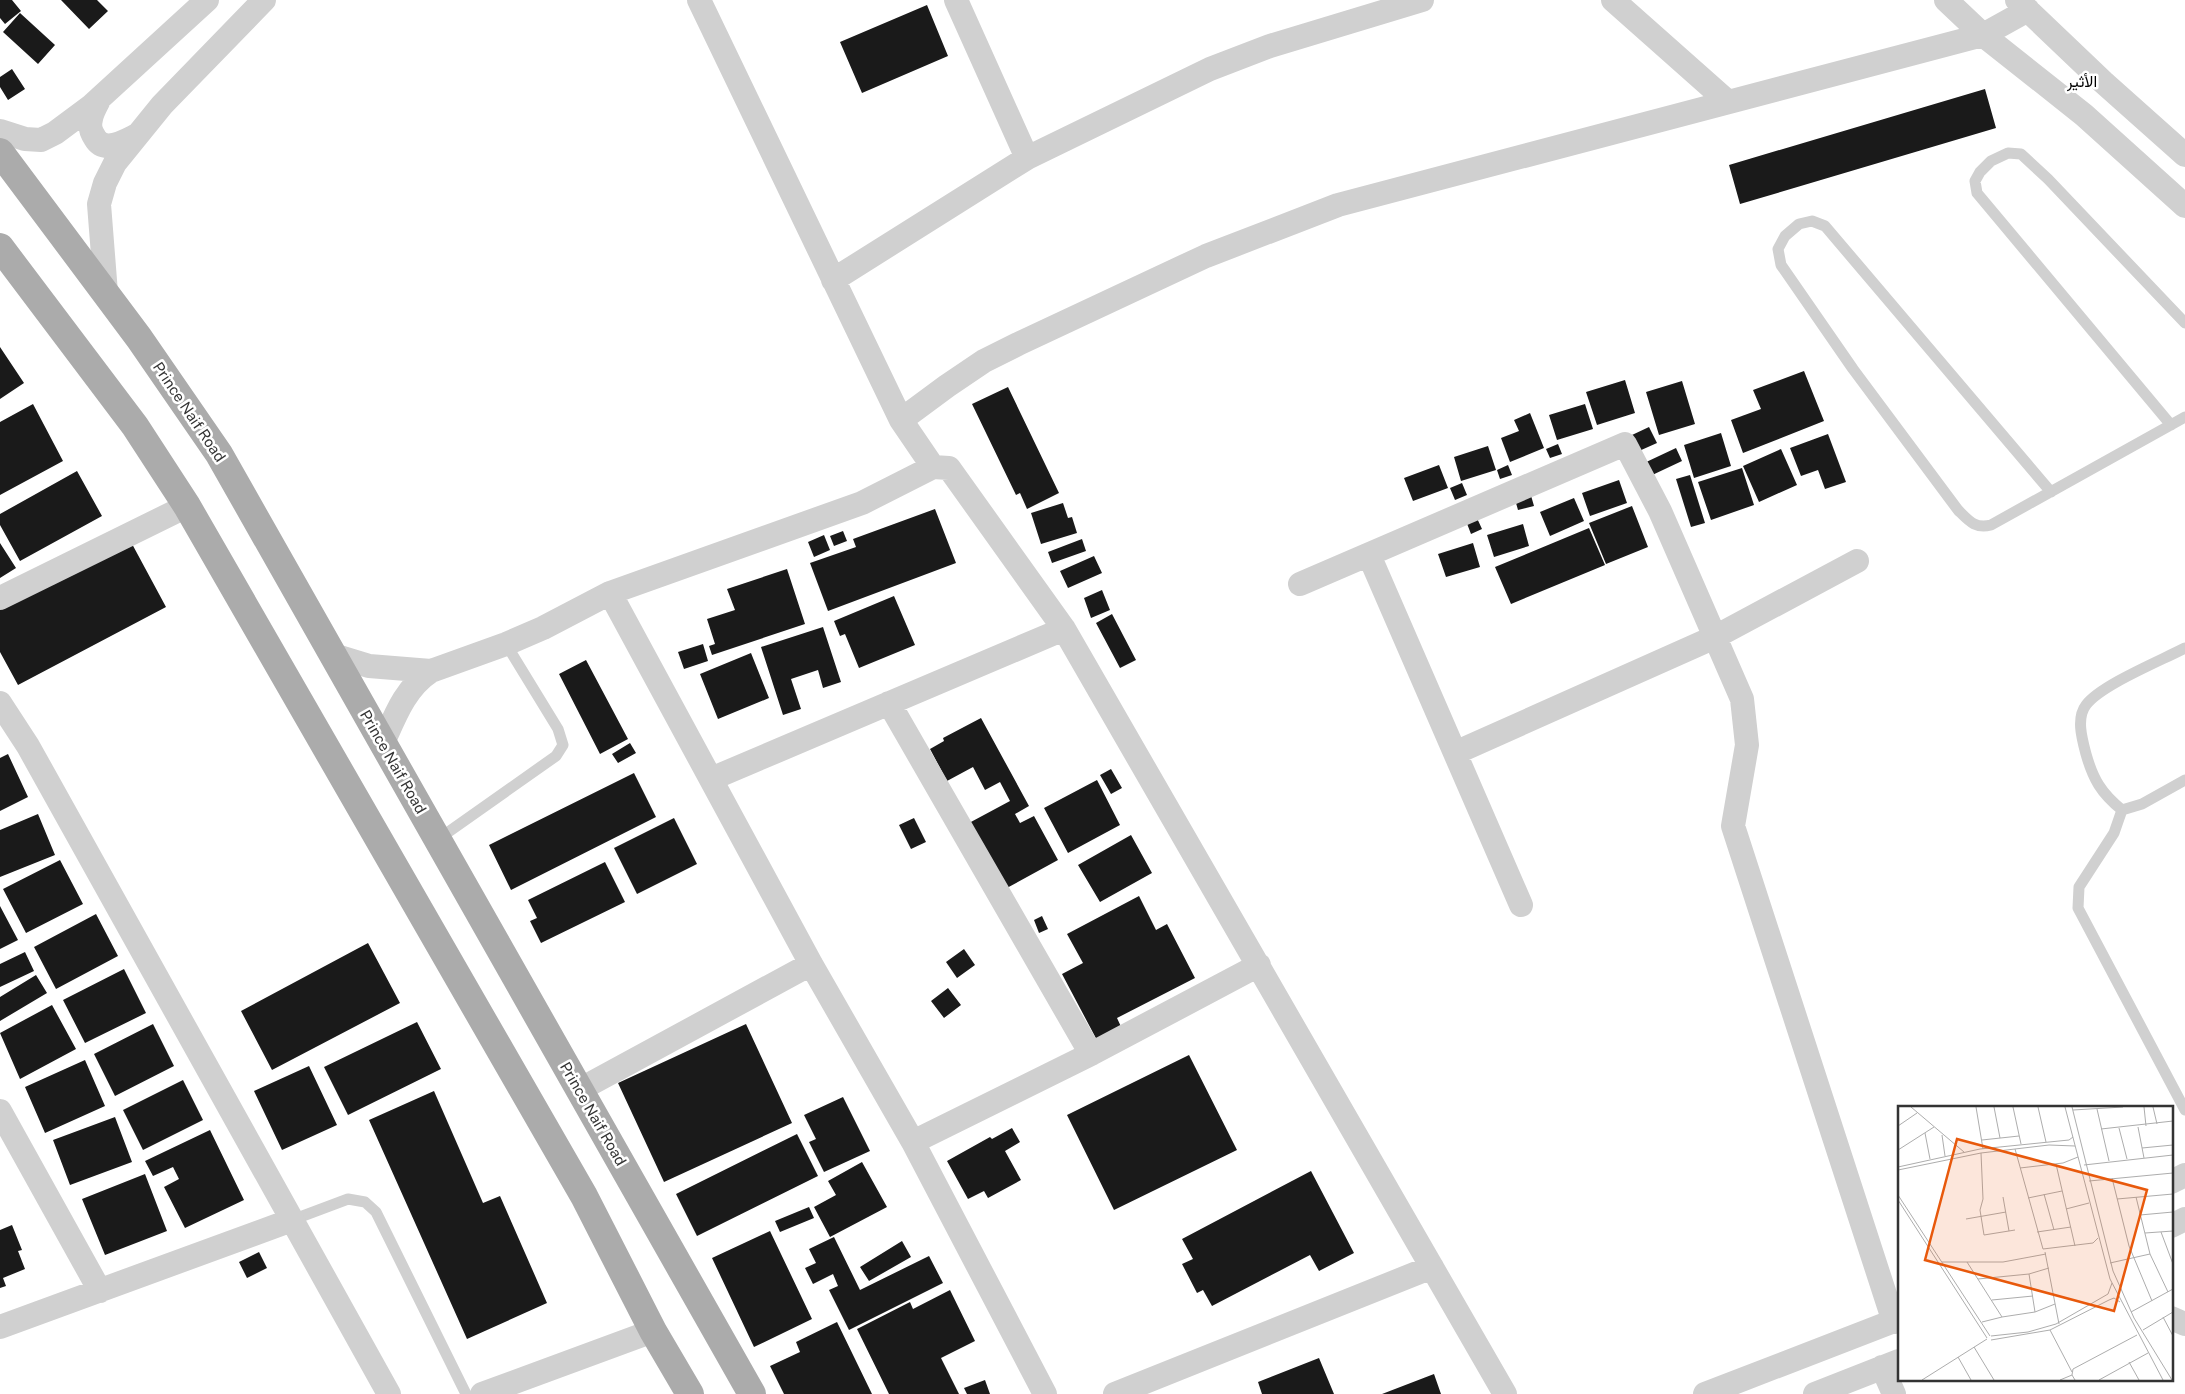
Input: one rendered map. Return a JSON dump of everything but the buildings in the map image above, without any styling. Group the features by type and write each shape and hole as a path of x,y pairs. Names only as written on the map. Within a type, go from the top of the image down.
{"main road":[{"name":"Prince Naif Road","path":"0,152 106,293 219,454 752,1394"},
{"path":"0,247 136,426 187,506 584,1196 653,1331 690,1394"}],"street":[{"path":"0,131 25,139 41,140 55,134 100,98 207,0"},
{"path":"106,293 98,204 104,183 115,163 162,105 264,0"},
{"path":"699,0 901,420 933,467"},
{"path":"956,0 1027,158"},
{"path":"833,280 1027,158 1210,69 1270,46 1422,0"},
{"path":"1613,0 1728,102"},
{"path":"1946,0 1983,35 2084,115 2185,206"},
{"path":"901,420 977,366 1018,344 1206,256 1267,231 1338,205 1983,35 2022,5 2103,82 2185,155"},
{"path":"100,98 90,119 90,131 97,141 105,146 118,144 138,135"},
{"path":"1300,584 1625,444 1660,511 1742,699 1747,745 1733,826 1896,1321 1706,1394"},
{"path":"383,743 399,705 421,678 432,671 506,644 543,628 610,593 862,503 933,467 949,468 1064,629 1505,1394"},
{"path":"0,598 187,506"},
{"path":"1369,554 1521,905"},
{"path":"1455,753 1715,637 1857,561"},
{"path":"610,593 811,964 913,1142 1045,1394"},
{"path":"711,779 1064,629"},
{"path":"333,655 369,666 432,671"},
{"path":"889,703 1091,1054"},
{"path":"0,704 28,746 389,1394"},
{"path":"579,1090 811,964"},
{"path":"913,1142 1091,1054 1259,966"},
{"path":"0,1111 100,1291"},
{"path":"2172,1182 2185,1175"},
{"path":"2172,1226 2185,1219"},
{"path":"0,1327 292,1220"},
{"path":"1115,1394 1432,1267"},
{"path":"2172,1318 2185,1324"},
{"path":"482,1394 653,1331"},
{"path":"1815,1394 1891,1364 1894,1394"}],"lane":[{"path":"2171,425 1977,193 1975,181 1980,172 1990,161 2008,153 2021,154 2185,323"},
{"path":"2051,492 1825,226 1812,221 1799,224 1785,236 1778,249 1781,265 1853,369 1958,510 1972,524 1981,528 1991,526 2185,417"},
{"path":"437,840 556,756 563,745 558,729 506,644"},
{"path":"2122,810 2106,797 2092,773 2083,744 2080,722 2085,706 2103,690 2185,648"},
{"path":"2122,810 2142,804 2185,780"},
{"path":"2122,810 2114,833 2079,887 2078,908 2185,1110"},
{"path":"292,1220 348,1199 365,1202 376,1212 466,1394"}],"district":[{"name":"الأثير","path":"2082,81"}]}
